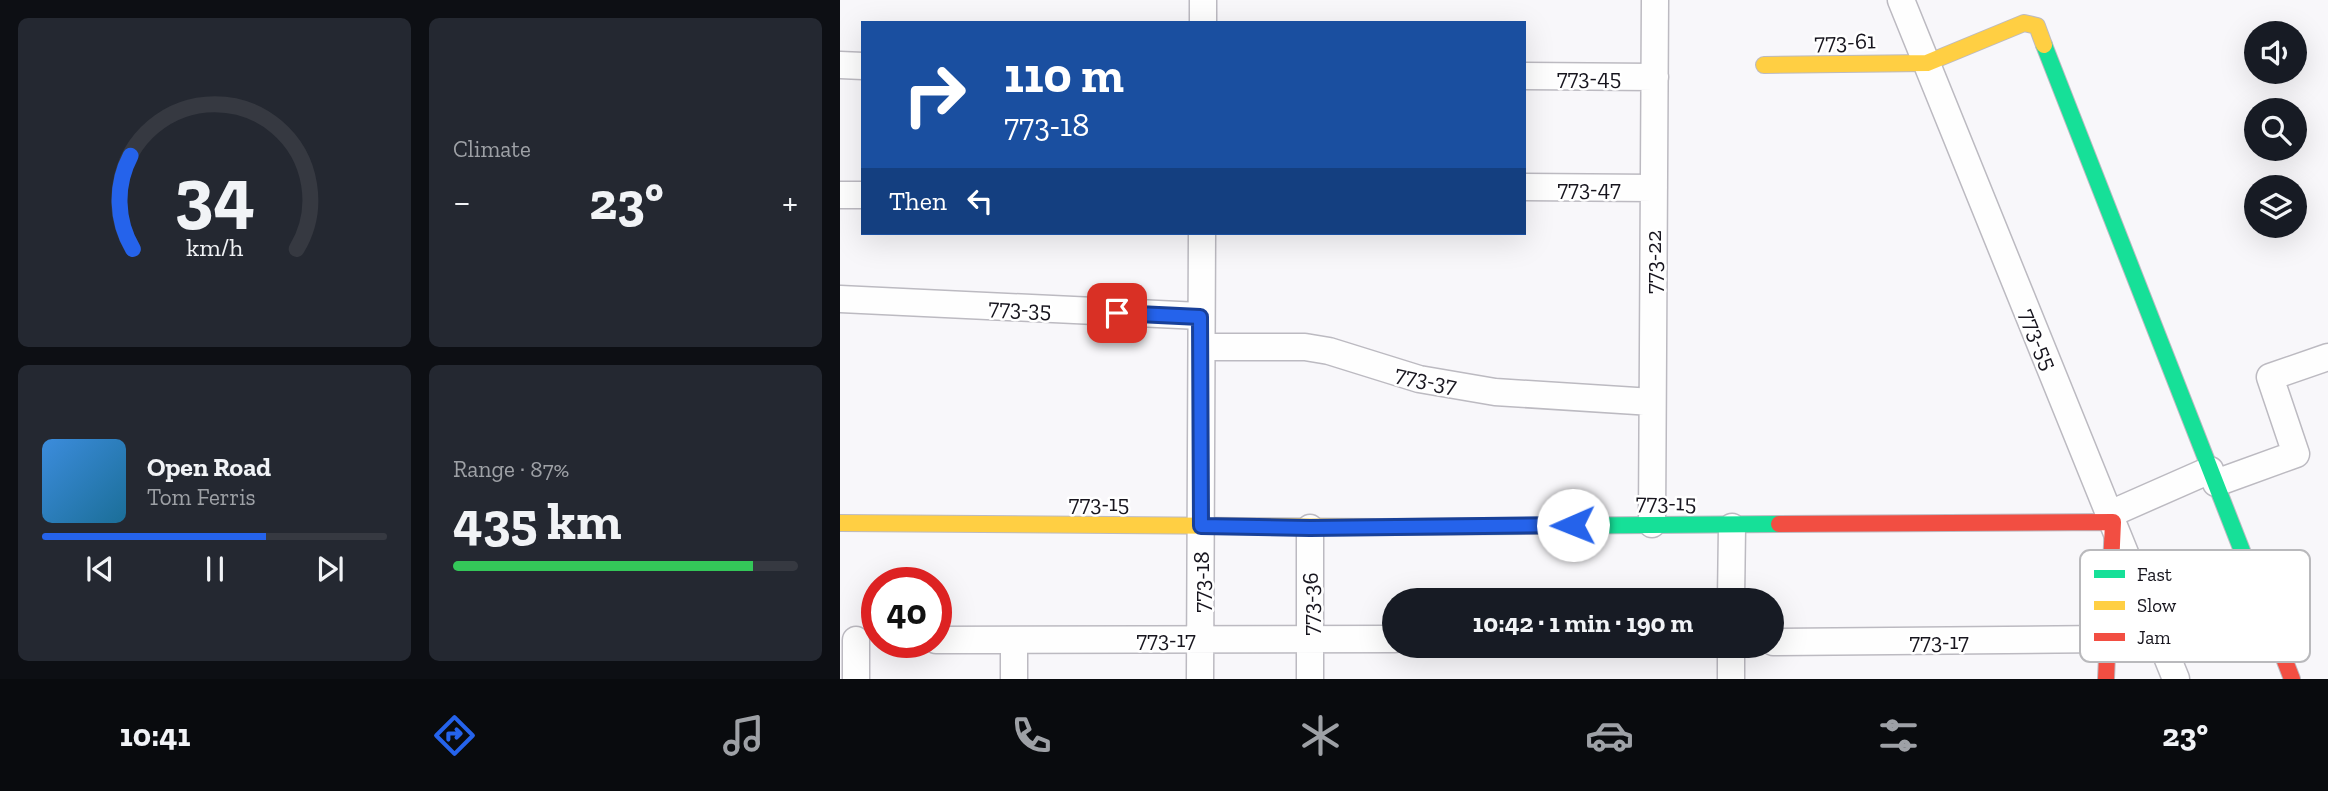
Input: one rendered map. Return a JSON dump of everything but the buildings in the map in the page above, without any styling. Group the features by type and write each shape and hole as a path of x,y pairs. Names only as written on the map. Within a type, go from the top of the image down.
{"street":[{"path":"1203,0 1203,21"},
{"name":"773-22","path":"1652,524 1655,0"},
{"name":"773-55","path":"1901,0 2125,550"},
{"path":"1927,63 2024,23 2037,26 2242,550"},
{"name":"773-61","path":"1764,65 1927,63"},
{"path":"840,65 861,66"},
{"name":"773-45","path":"1526,76 1655,77"},
{"name":"773-47","path":"1526,187 1654,188"},
{"path":"840,195 861,195"},
{"name":"773-18","path":"1200,679 1202,235"},
{"name":"773-35","path":"840,299 1200,317"},
{"name":"773-37","path":"1202,347 1305,347 1329,351 1419,379 1494,392 1652,402"},
{"path":"2110,550 2112,518 2213,476 2296,454 2270,377 2328,357"},
{"name":"773-15","path":"840,523 1310,528 1652,524 1732,527 2112,518"},
{"path":"1731,588 1732,527"},
{"name":"773-36","path":"1310,528 1310,679"},
{"name":"773-17","path":"952,640 1382,639"},
{"name":"773-17","path":"1784,642 2080,639"},
{"path":"856,679 858,640"},
{"path":"1014,640 1014,679"},
{"path":"1731,658 1731,679"},
{"name":"773-55","path":"2169,662 2176,679"},
{"path":"2285,662 2292,679"}],"traffic: fast":[{"path":"2044,45 2242,550"},
{"path":"1379,527 1779,524"}],"traffic: slow":[{"path":"1764,65 1927,63 2024,23 2037,26 2044,45"},
{"path":"840,523 1379,527"}],"traffic: jam":[{"path":"1779,524 2113,522 2112,550"},
{"path":"2106,679 2107,662"},
{"path":"2285,662 2292,679"}],"route":[{"path":"1117,313 1200,317 1201,526 1310,528 1573,525"}]}
